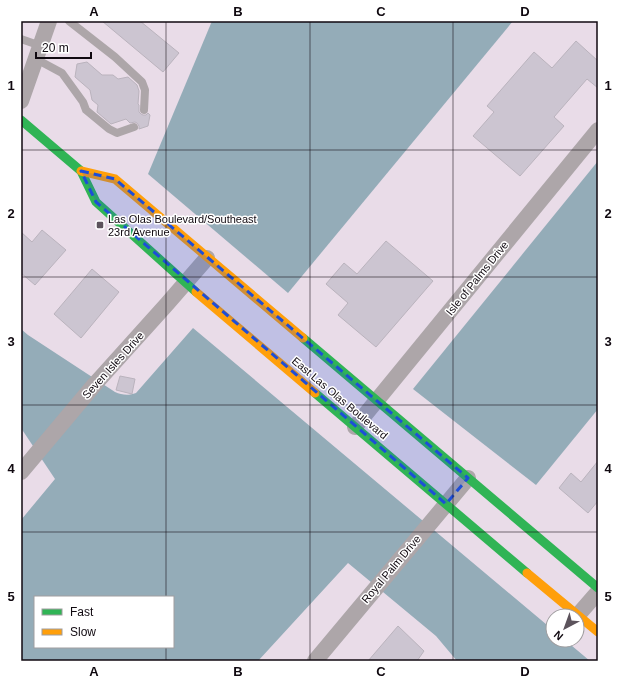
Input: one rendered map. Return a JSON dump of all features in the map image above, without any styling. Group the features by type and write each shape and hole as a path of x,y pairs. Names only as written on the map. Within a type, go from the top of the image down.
{"main road":[{"name":"East Las Olas Boulevard","path":"21,120 81,171 96,202 186,283 570,608"},
{"name":"East Las Olas Boulevard","path":"81,171 115,179 598,588"},
{"name":"East Las Olas Boulevard","path":"585,621 598,632"}],"street":[{"path":"21,101 49,21"},
{"name":"Isle of Palms Drive","path":"355,427 598,130"},
{"name":"Seven Isles Drive","path":"21,472 95,384 207,258"},
{"name":"Royal Palm Drive","path":"314,661 468,478"},
{"path":"584,608 598,592"}],"lane":[{"path":"69,21 115,57 142,82 146,90 144,110"},
{"path":"21,39 62,73 83,102 86,110 108,130 118,133 134,127"}],"highlighted area":[{"path":"81,171 115,179 468,478 446,504 96,202"}],"water":[{"path":"212,21 513,21 288,293 148,174"},
{"path":"598,161 598,409 536,485 413,389"},
{"path":"193,328 545,623 545,648 575,648 590,661 457,661 436,636 348,563 258,661 21,661 21,520 55,479 21,428 21,329 115,392 125,395 136,393"}],"building":[{"path":"102,21 140,21 179,53 163,72"},
{"path":"576,41 598,61 598,88 587,79 554,117 564,126 520,176 473,136 494,112 487,106 534,52 552,68"},
{"path":"87,62 102,75 113,75 118,79 128,77 137,85 139,91 139,112 143,115 148,113 150,115 148,126 139,129 137,123 130,123 126,119 111,124 97,112 98,105 92,100 90,90 75,77 77,64"},
{"path":"42,230 66,250 35,285 21,273 21,232 32,242"},
{"path":"386,241 433,281 376,347 338,315 348,303 326,284 344,263 357,274"},
{"path":"92,269 119,292 81,338 54,314"},
{"path":"120,376 135,379 132,394 116,390"},
{"path":"598,461 598,501 588,513 559,488 571,473 581,482"},
{"path":"398,626 424,651 417,661 368,661"}],"traffic: fast":[{"path":"21,120 81,171 96,202 196,292"},
{"path":"303,338 598,588"},
{"path":"315,393 527,573"}],"traffic: slow":[{"path":"81,171 115,179 303,338"},
{"path":"196,292 315,393"},
{"path":"527,573 598,632"}],"place":[{"name":"Las Olas Boulevard/Southeast 23rd Avenue","path":"100,225"}]}
